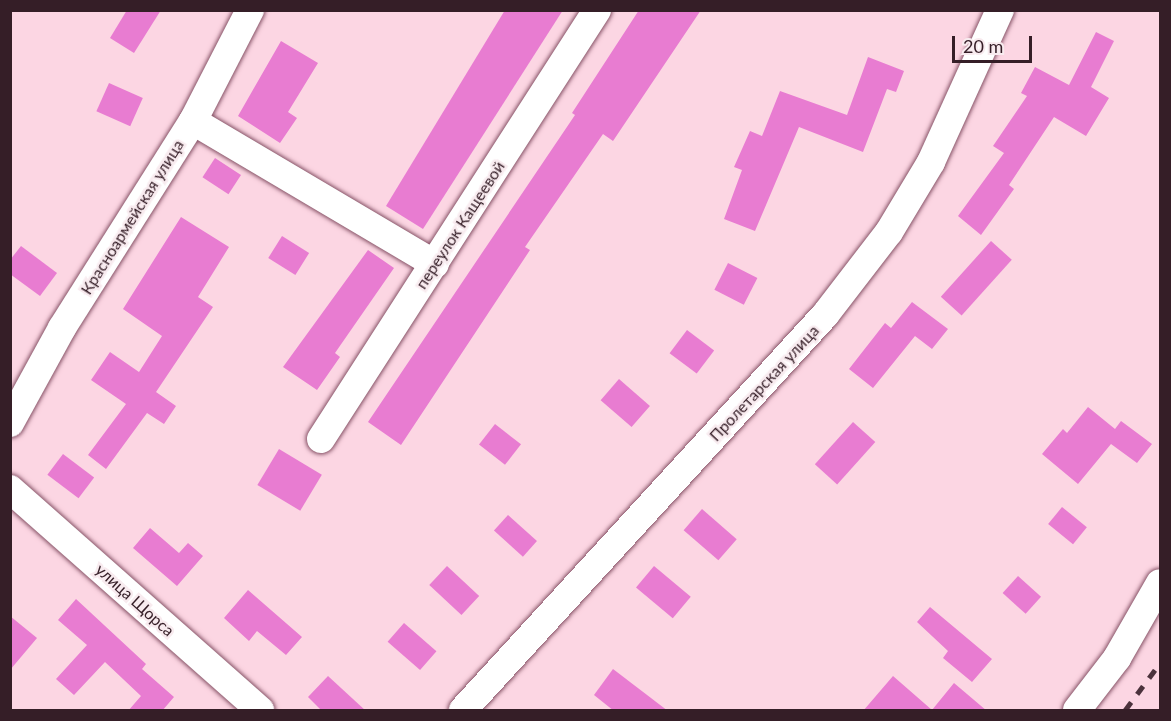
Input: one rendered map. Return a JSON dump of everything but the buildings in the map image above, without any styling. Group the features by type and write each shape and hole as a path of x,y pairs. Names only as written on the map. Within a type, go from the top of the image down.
{"street":[{"name":"Красноармейская улица","path":"10,423 62,328 193,121 250,10"},
{"name":"переулок Кащеевой","path":"321,439 597,10"},
{"name":"Пролетарская улица","path":"463,711 825,315 889,232 930,162 1000,10"},
{"path":"193,121 435,264"},
{"name":"улица Щорса","path":"10,489 260,711"},
{"path":"1077,711 1117,658 1161,582"}],"railway":[{"path":"1125,710 1160,663"}]}
